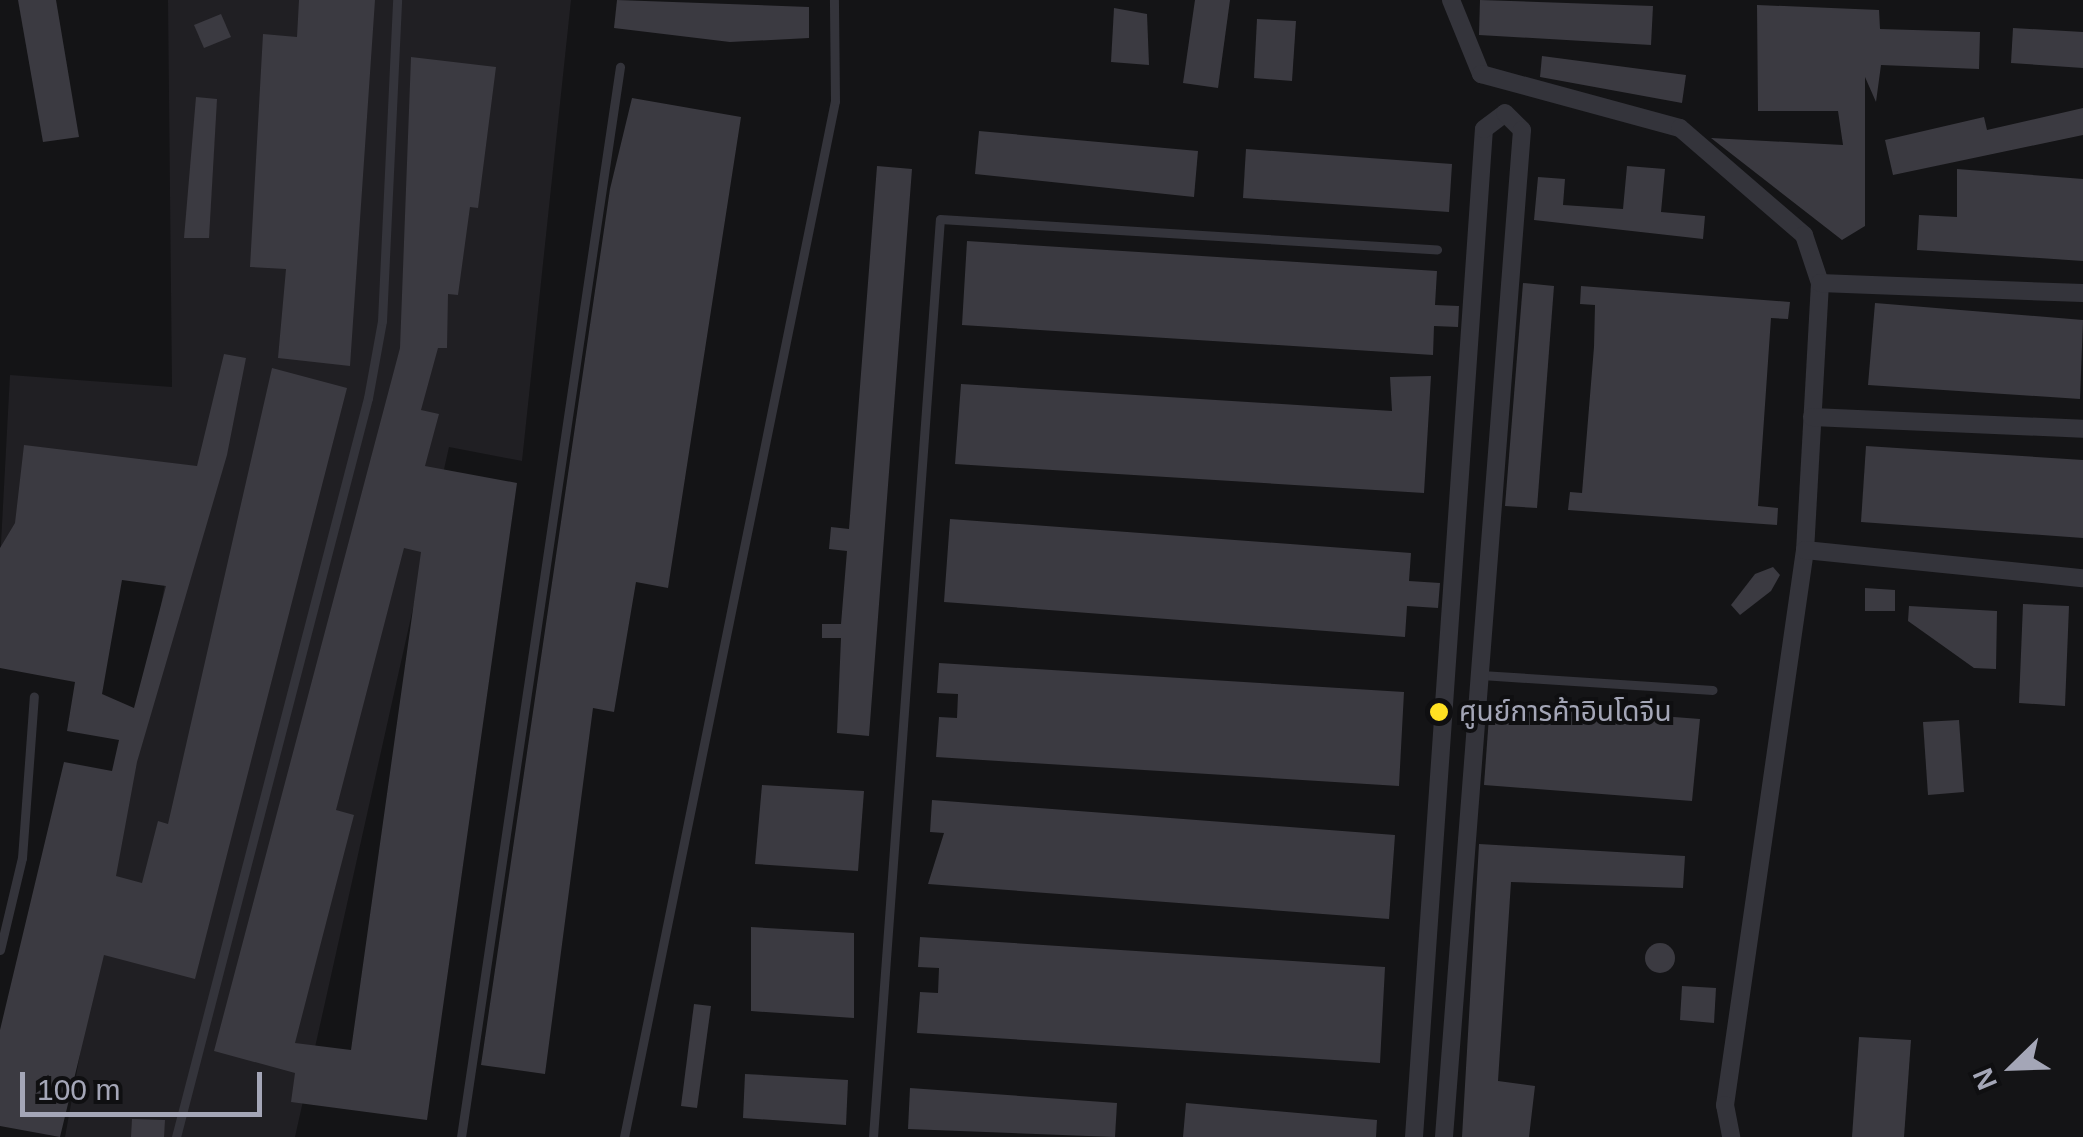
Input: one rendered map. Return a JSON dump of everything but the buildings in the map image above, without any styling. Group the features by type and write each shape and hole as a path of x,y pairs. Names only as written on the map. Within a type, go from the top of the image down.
{"street":[{"path":"1444,1137 1522,130 1505,113 1481,74 1451,0"},
{"path":"1481,74 1680,128 1804,234 1820,283 1806,550 1725,1105 1731,1137"},
{"path":"1414,1137 1484,129 1505,113"},
{"path":"1820,283 2083,293"},
{"path":"1812,417 2083,430"},
{"path":"1806,550 2083,578"}],"lane":[{"path":"176,1137 368,398 382,321 396,0"},
{"path":"624,1137 835,101 834,0"},
{"path":"461,1137 620,67"},
{"path":"872,1137 940,219 1436,249"},
{"path":"1480,674 1713,690"},
{"path":"0,950 22,858 34,696"}],"shaded area":[{"path":"168,0 571,0 522,461 449,447 295,1137 65,1137 165,583 0,562 10,375 172,387"}],"place":[{"name":"ศูนย์การค้าอินโดจีน","path":"1439,712"}]}
